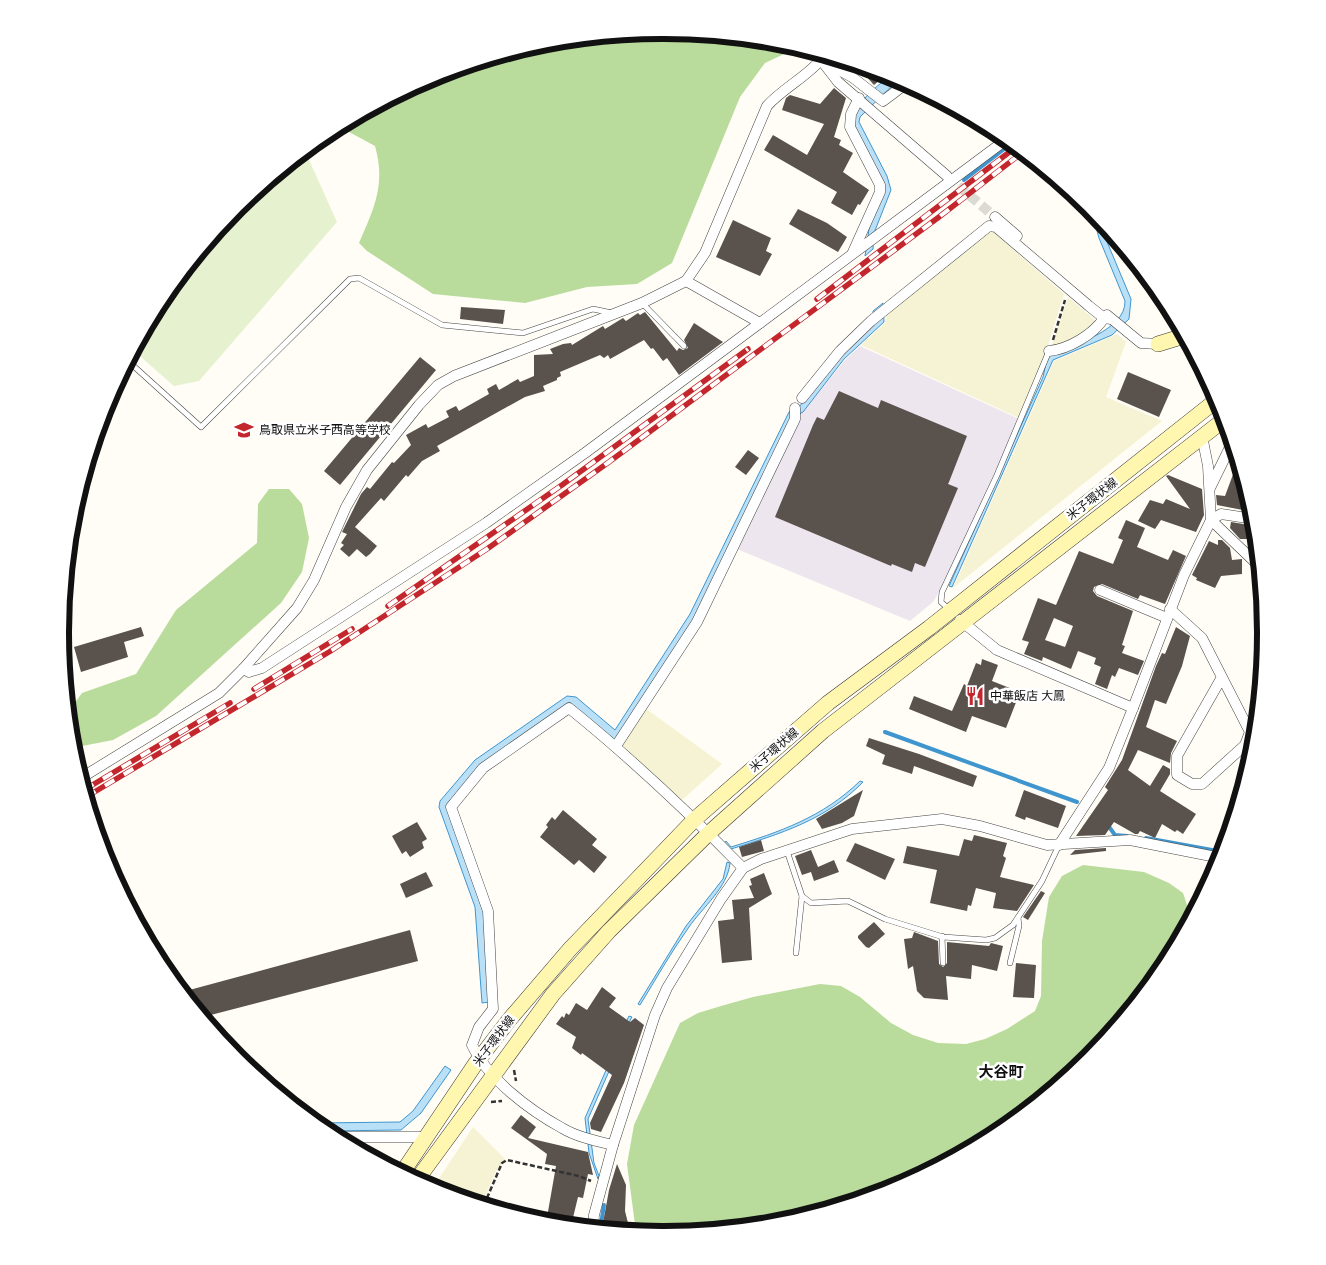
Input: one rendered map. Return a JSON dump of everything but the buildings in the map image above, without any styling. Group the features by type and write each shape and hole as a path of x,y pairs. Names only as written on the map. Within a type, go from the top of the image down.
{"main road":[{"path":"1158,344 1178,338"},
{"name":"米子環状線","path":"406,1168 479,1060 510,1020 570,949 695,819 828,703 951,611 1212,404"},
{"name":"米子環状線","path":"420,1174 553,994 609,931 709,833 823,731 1218,423"}],"street":[{"path":"87,775 219,693 243,668 297,608 314,580 346,507 367,470 419,405 438,385 454,376 612,313 642,303 686,281 705,253 766,106 780,92 820,60"},
{"path":"825,61 838,82 947,176"},
{"path":"831,63 880,99 888,99 900,89"},
{"path":"853,253 880,192 880,185 850,127 851,114 860,99"},
{"path":"243,668 249,672 262,668 486,523 585,454 1000,144"},
{"path":"996,217 1109,319"},
{"path":"802,398 840,351 871,321 990,226 996,227 1068,289 1141,343 1158,344"},
{"path":"686,281 760,324"},
{"path":"1049,351 1090,335 1109,319"},
{"path":"616,746 697,622 796,419 795,408"},
{"path":"1059,844 1109,768 1184,575 1211,520 1202,436"},
{"path":"1209,488 1228,451"},
{"path":"1211,520 1221,514 1245,518"},
{"path":"1211,520 1252,560"},
{"path":"1100,590 1169,614 1202,638 1248,732"},
{"path":"951,611 998,650 1133,708"},
{"path":"1222,677 1177,756 1177,775 1192,784 1202,784 1246,744"},
{"path":"613,1145 582,1137 562,1129 492,1076 479,1060 472,1045 479,1027 494,1010 488,911 451,806 483,768 570,708 616,746 695,819 743,868"},
{"path":"593,1222 613,1145 656,1015 667,988 721,898 743,868 787,850 852,828 942,819 980,826 1038,844 1130,840 1213,856"},
{"path":"349,1136 426,1137"}],"lane":[{"path":"133,365 201,427 350,279 359,278 442,325 523,333 593,309 612,313"},
{"path":"642,303 684,346"},
{"path":"951,611 941,602 942,592 997,475 1049,351"},
{"path":"802,896 811,903 841,900 854,902 885,919 942,936 986,940 995,938 1014,925 1042,882 1059,844"},
{"path":"787,850 802,896 796,954"},
{"path":"1010,963 1019,922 1018,918"},
{"path":"942,936 943,963"}],"path":[{"path":"1049,351 1068,289"},
{"path":"515,1063 517,1083"},
{"path":"486,1199 502,1163 507,1160 578,1176 602,1188"}],"shaded area":[{"path":"991,230 1064,294 1047,349 1019,418 861,345 885,323 887,312"},
{"path":"1068,297 1094,319 1095,325 1088,333 1051,349"},
{"path":"1117,334 1126,342 1106,397 1162,421 953,588 1054,361"},
{"path":"860,346 1019,419 942,587 933,602 910,621 737,549 800,415 846,359"},
{"path":"645,708 722,764 682,800 679,801 621,746"},
{"path":"473,1127 505,1159 496,1171 484,1199 437,1181"}],"green space":[{"path":"663,39 702,40 788,52 765,63 740,97 672,263 637,284 587,287 525,303 433,294 367,251 359,243 374,207 379,185 378,160 375,146 346,131 400,100 436,84 472,70 547,50 624,40"},
{"path":"308,157 337,222 199,381 174,386 138,355 149,336 169,303 217,241 272,186"},
{"path":"269,489 289,489 302,504 309,538 302,572 281,603 156,716 113,740 81,746 74,704 82,693 136,674 176,610 257,543 258,504"},
{"path":"1083,865 1144,872 1169,883 1183,893 1188,909 1157,962 1109,1024 1083,1052 1024,1104 960,1147 926,1165 854,1195 779,1215 740,1221 702,1225 635,1225 627,1164 634,1125 680,1023 698,1013 753,997 820,984 841,986 860,997 891,1023 913,1035 938,1043 966,1044 985,1039 1007,1029 1035,1011 1041,996 1042,941 1049,897 1062,876"}],"water":[{"path":"883,81 893,85 860,117 859,122 887,176 891,190 874,233 873,249 865,256 869,229 883,191 855,129 854,120 860,105"},
{"path":"1098,229 1105,237 1131,299 1129,319 1112,335 1053,360 952,587 949,586 1043,377 1047,359 1052,354 1097,335 1117,320 1123,311 1125,301"},
{"path":"883,303 884,322 844,359 803,412 792,418 693,621 615,740 570,703 480,766 446,805 484,913 490,1002 482,1003 475,907 439,807 440,801 475,760 567,696 576,697 615,730 690,614 789,412 800,406 817,382 874,322 873,311"},
{"path":"860,781 863,782 834,806 801,824 767,838 731,849 724,843 726,841 731,847 800,822 846,794"},
{"path":"727,862 730,863 728,872 720,889 689,927 640,1005 638,1004 686,926 723,879"},
{"path":"629,1016 632,1017 614,1049 610,1069 588,1119 598,1179 589,1153 585,1118 607,1068 612,1049"},
{"path":"445,1066 451,1070 421,1113 401,1130 341,1131 329,1123 400,1122 413,1111"}],"waterway":[{"path":"964,180 1006,148"},
{"path":"885,732 1077,802"},
{"path":"1107,824 1115,835 1127,836"},
{"path":"1146,838 1215,851"},
{"path":"601,1223 604,1205"}],"tunnel":[{"path":"947,176 995,217"}],"railway":[{"path":"817,299 1010,151"},
{"path":"92,794 329,652 487,549 609,462 939,217 1017,156"},
{"path":"388,606 562,485 748,349"},
{"path":"254,689 352,629"},
{"path":"89,787 230,703"}],"place":[{"name":"鳥取県立米子西高等学校","path":"244,430"},
{"name":"中華飯店 大鳳","path":"975,696"}],"district":[{"name":"大谷町","path":"1001,1072"}]}
